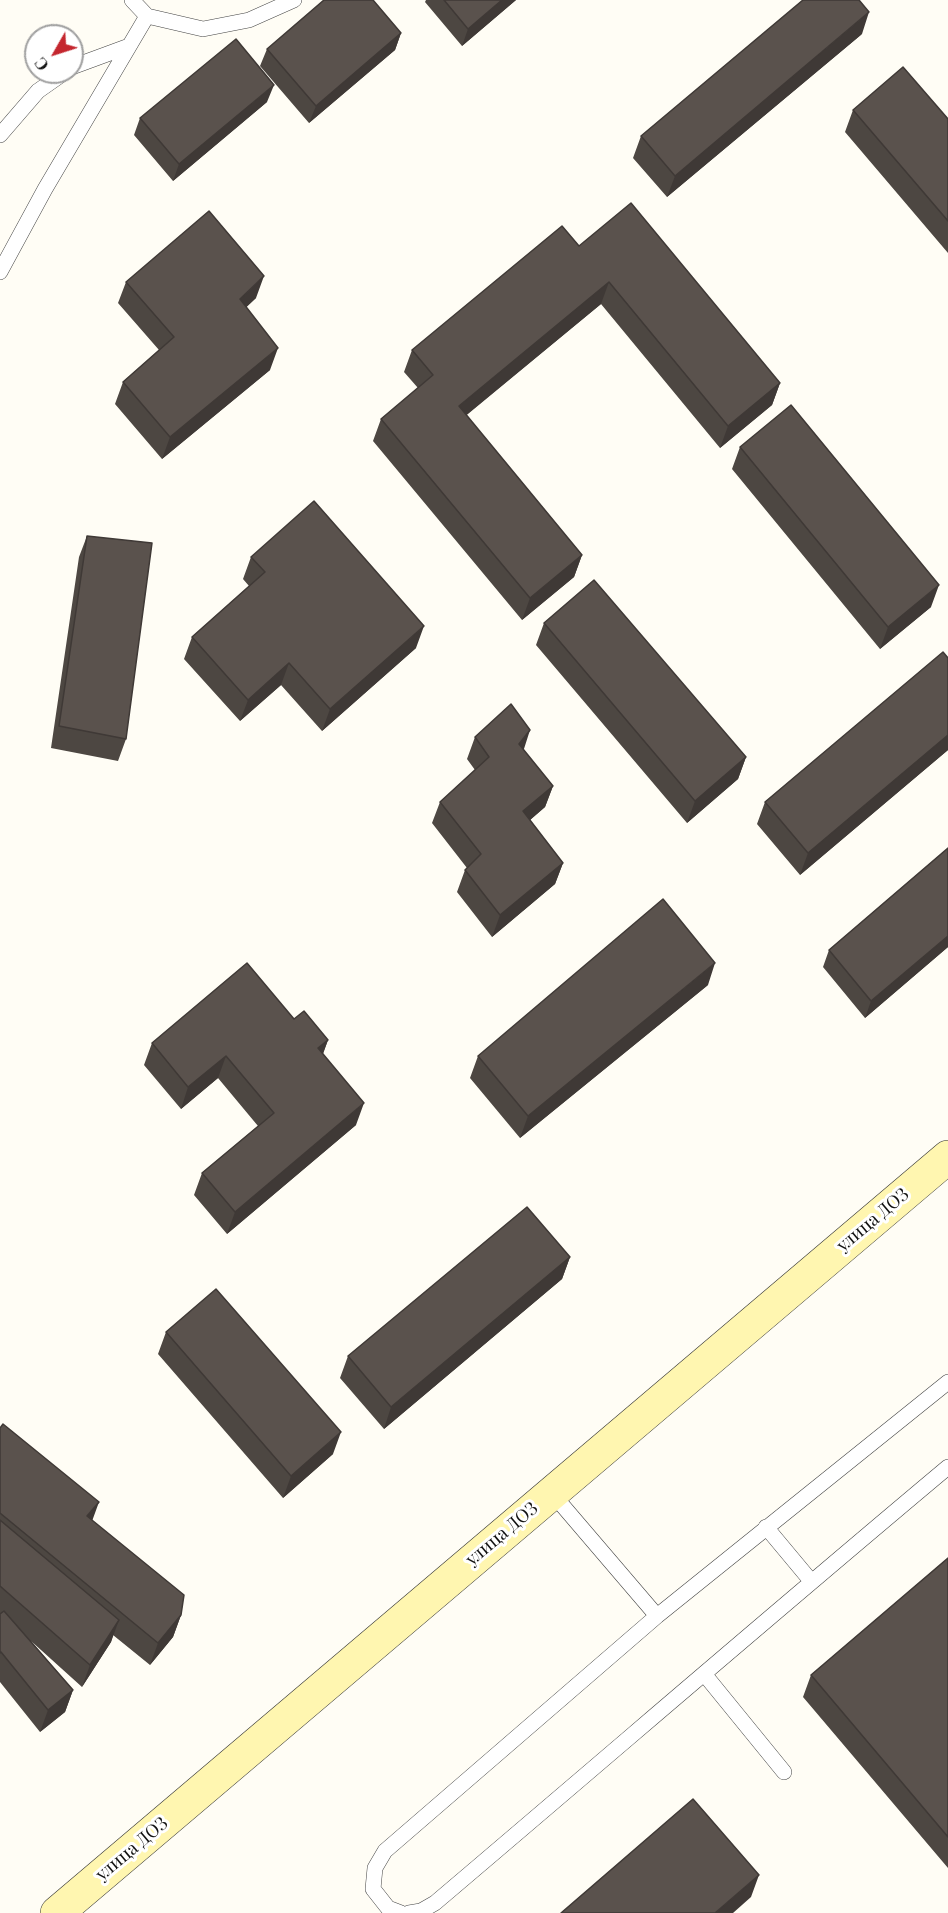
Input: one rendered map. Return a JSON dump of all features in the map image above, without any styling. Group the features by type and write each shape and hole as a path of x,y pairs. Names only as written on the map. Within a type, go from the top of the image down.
{"main road":[{"name":"улица ДОЗ","path":"57,1913 948,1157"}],"lane":[{"path":"132,0 147,16 203,29 249,20 294,0"},
{"path":"0,272 45,189 147,16"},
{"path":"84,63 129,46"},
{"path":"0,135 38,91 48,84"},
{"path":"401,1913 388,1908 373,1889 375,1868 385,1851 657,1616 948,1382"},
{"path":"409,1913 421,1911 435,1903 705,1675 811,1581 948,1467"},
{"path":"551,1492 657,1616"},
{"path":"766,1527 811,1581"},
{"path":"705,1675 784,1772"}],"building":[{"path":"324,0 373,0 401,33 316,106 267,49"},
{"path":"444,0 502,0 468,29"},
{"path":"803,0 859,0 869,12 675,176 641,136"},
{"path":"236,39 274,85 179,164 140,118"},
{"path":"903,67 948,119 948,221 853,110"},
{"path":"631,203 780,383 728,426 609,282 459,406 582,555 530,598 381,419 433,375 412,350 562,226 579,246"},
{"path":"209,211 264,276 240,299 278,348 170,437 123,382 174,337 126,282"},
{"path":"791,405 939,585 888,627 740,447"},
{"path":"314,501 424,626 330,709 289,663 248,700 192,637 265,572 251,557"},
{"path":"87,536 152,543 126,739 59,726"},
{"path":"594,580 746,757 695,801 544,623"},
{"path":"943,652 948,658 948,735 808,853 765,802"},
{"path":"511,704 530,730 519,744 553,786 523,811 563,863 500,915 465,870 481,854 440,802 489,757 475,737"},
{"path":"948,848 948,936 871,1001 829,950"},
{"path":"663,899 715,963 528,1116 478,1056"},
{"path":"247,963 294,1019 304,1011 328,1040 318,1048 364,1103 235,1212 202,1173 274,1113 226,1056 188,1087 152,1043"},
{"path":"527,1207 570,1257 391,1407 348,1356"},
{"path":"216,1289 341,1432 291,1476 166,1332"},
{"path":"3,1424 99,1502 87,1516 184,1595 181,1615 158,1643 0,1513 0,1428"},
{"path":"0,1520 119,1620 90,1665 0,1586"},
{"path":"948,1558 948,1837 811,1675"},
{"path":"4,1611 73,1690 48,1710 0,1653 0,1614"},
{"path":"693,1799 759,1875 715,1913 561,1913"}]}
